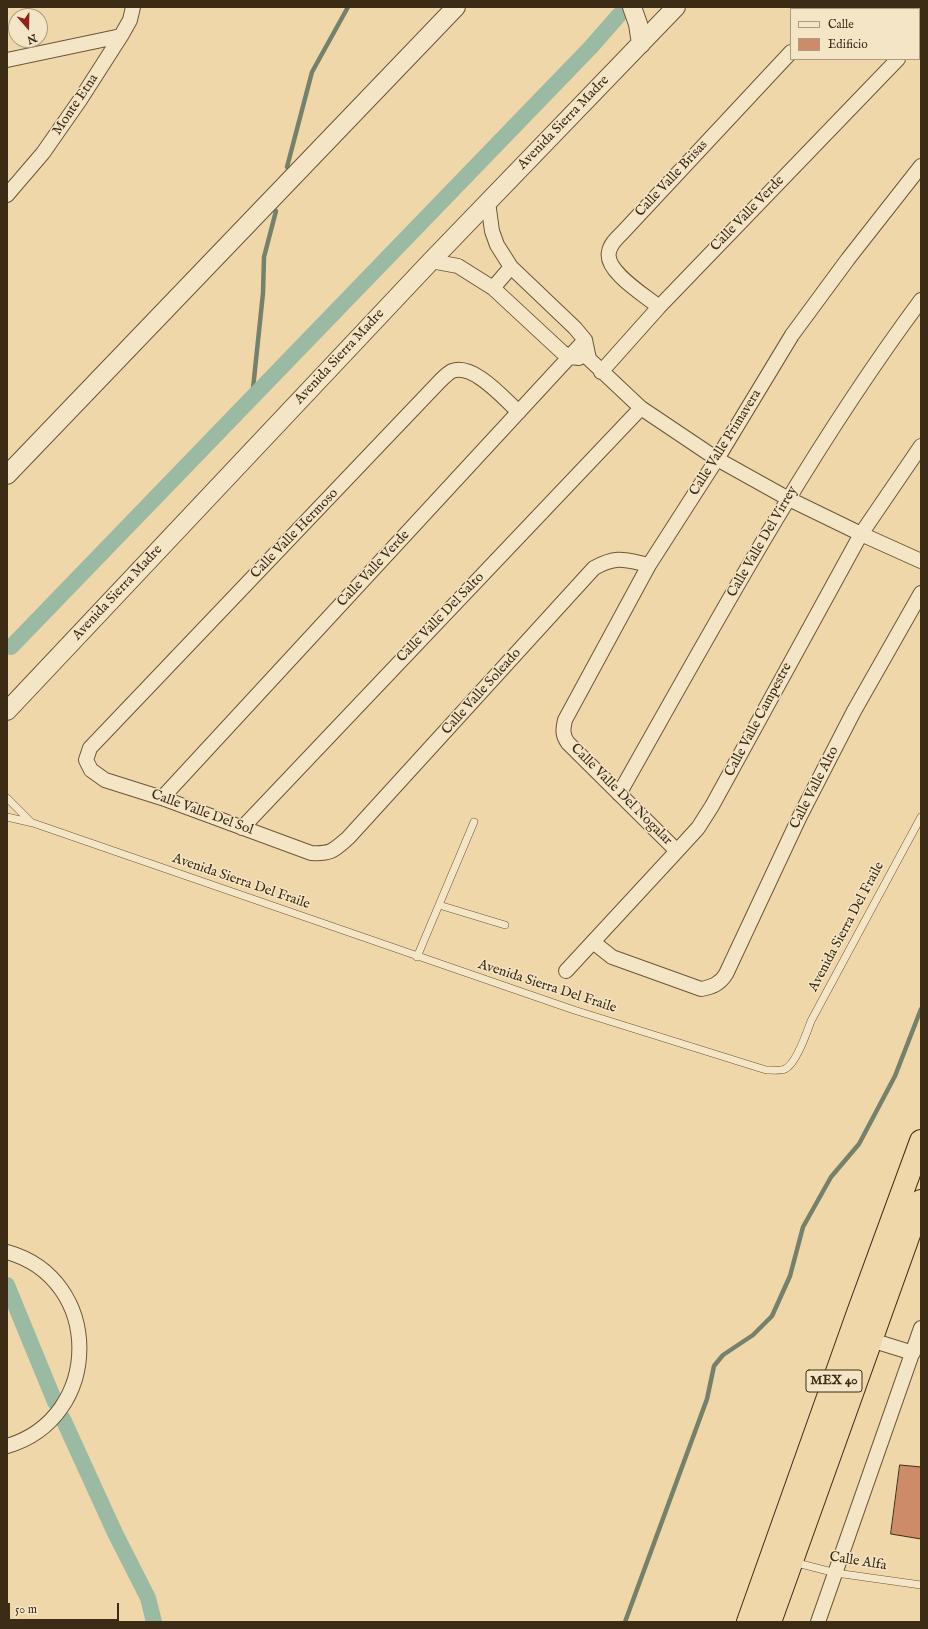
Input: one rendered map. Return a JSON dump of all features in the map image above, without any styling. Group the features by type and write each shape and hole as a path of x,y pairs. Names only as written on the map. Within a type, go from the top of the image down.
{"highway":[{"name":"MEX 40","path":"748,1622 921,1141"},
{"name":"MEX 40","path":"770,1622 921,1200"}],"street":[{"name":"Monte Etna","path":"7,195 43,153 80,100 121,36 130,20 133,7"},
{"path":"7,476 456,7"},
{"path":"632,7 638,24 640,44"},
{"name":"Avenida Sierra Madre","path":"7,711 431,261 676,7"},
{"path":"8,61 121,36"},
{"name":"Calle Valle Brisas","path":"659,307 619,275 609,260 609,251 623,232 790,53"},
{"name":"Calle Valle Verde","path":"601,372 659,307 897,60"},
{"name":"Calle Valle Primavera","path":"564,738 563,729 565,720 650,565 717,459 792,335 848,259 921,166"},
{"path":"488,202 492,231 497,245 511,267 575,328 585,340 590,359 601,372 641,408 717,459 787,498 861,534 921,560"},
{"path":"431,261 458,266 493,288 562,352 571,357 590,359"},
{"path":"493,288 511,267"},
{"name":"Calle Valle Del Virrey","path":"619,794 787,498 836,422 921,300"},
{"name":"Calle Valle Verde","path":"162,798 571,357 585,340"},
{"name":"Calle Valle Hermoso","path":"86,760 90,748 440,381 451,372 460,370 475,374 519,412"},
{"name":"Calle Valle Del Salto","path":"242,828 641,408"},
{"name":"Calle Valle Campestre","path":"566,971 698,828 712,806 861,534 921,446"},
{"name":"Calle Valle Soleado","path":"326,854 335,850 348,838 594,568 608,561 622,559 650,565"},
{"name":"Calle Valle Alto","path":"593,942 612,957 702,989 715,985 722,980 800,816 854,711 921,593"},
{"name":"Calle Valle Del Nogalar","path":"564,738 677,851"},
{"name":"Calle Valle Del Sol","path":"86,760 91,770 105,780 162,798 311,853 326,854"},
{"path":"7,1252 36,1265 48,1275 67,1298 73,1312 79,1334 80,1356 78,1371 73,1385 58,1412 48,1423 36,1432 23,1440 7,1446"},
{"path":"818,1622 921,1328"},
{"path":"871,1340 913,1352"}],"lane":[{"name":"Avenida Sierra Del Fraile","path":"7,798 33,823"},
{"name":"Avenida Sierra Del Fraile","path":"7,817 33,823 574,1010 766,1070 785,1069 789,1066 796,1055 811,1021 921,817"},
{"path":"417,957 474,822"},
{"path":"438,905 505,925"},
{"name":"Calle Alfa","path":"792,1562 836,1573 921,1586"}],"building":[{"path":"900,1465 921,1467 921,1539 891,1534"}],"waterway":[{"path":"287,167 312,72 348,7"},
{"path":"11,647 591,47 619,15"},
{"path":"252,398 263,293 264,257 276,211"},
{"path":"625,1622 707,1399 714,1366 723,1355 753,1335 772,1316 790,1276 803,1227 831,1177 859,1144 895,1076 921,1009"},
{"path":"7,1285 55,1402"},
{"path":"63,1419 115,1533 148,1598 154,1622"}]}
